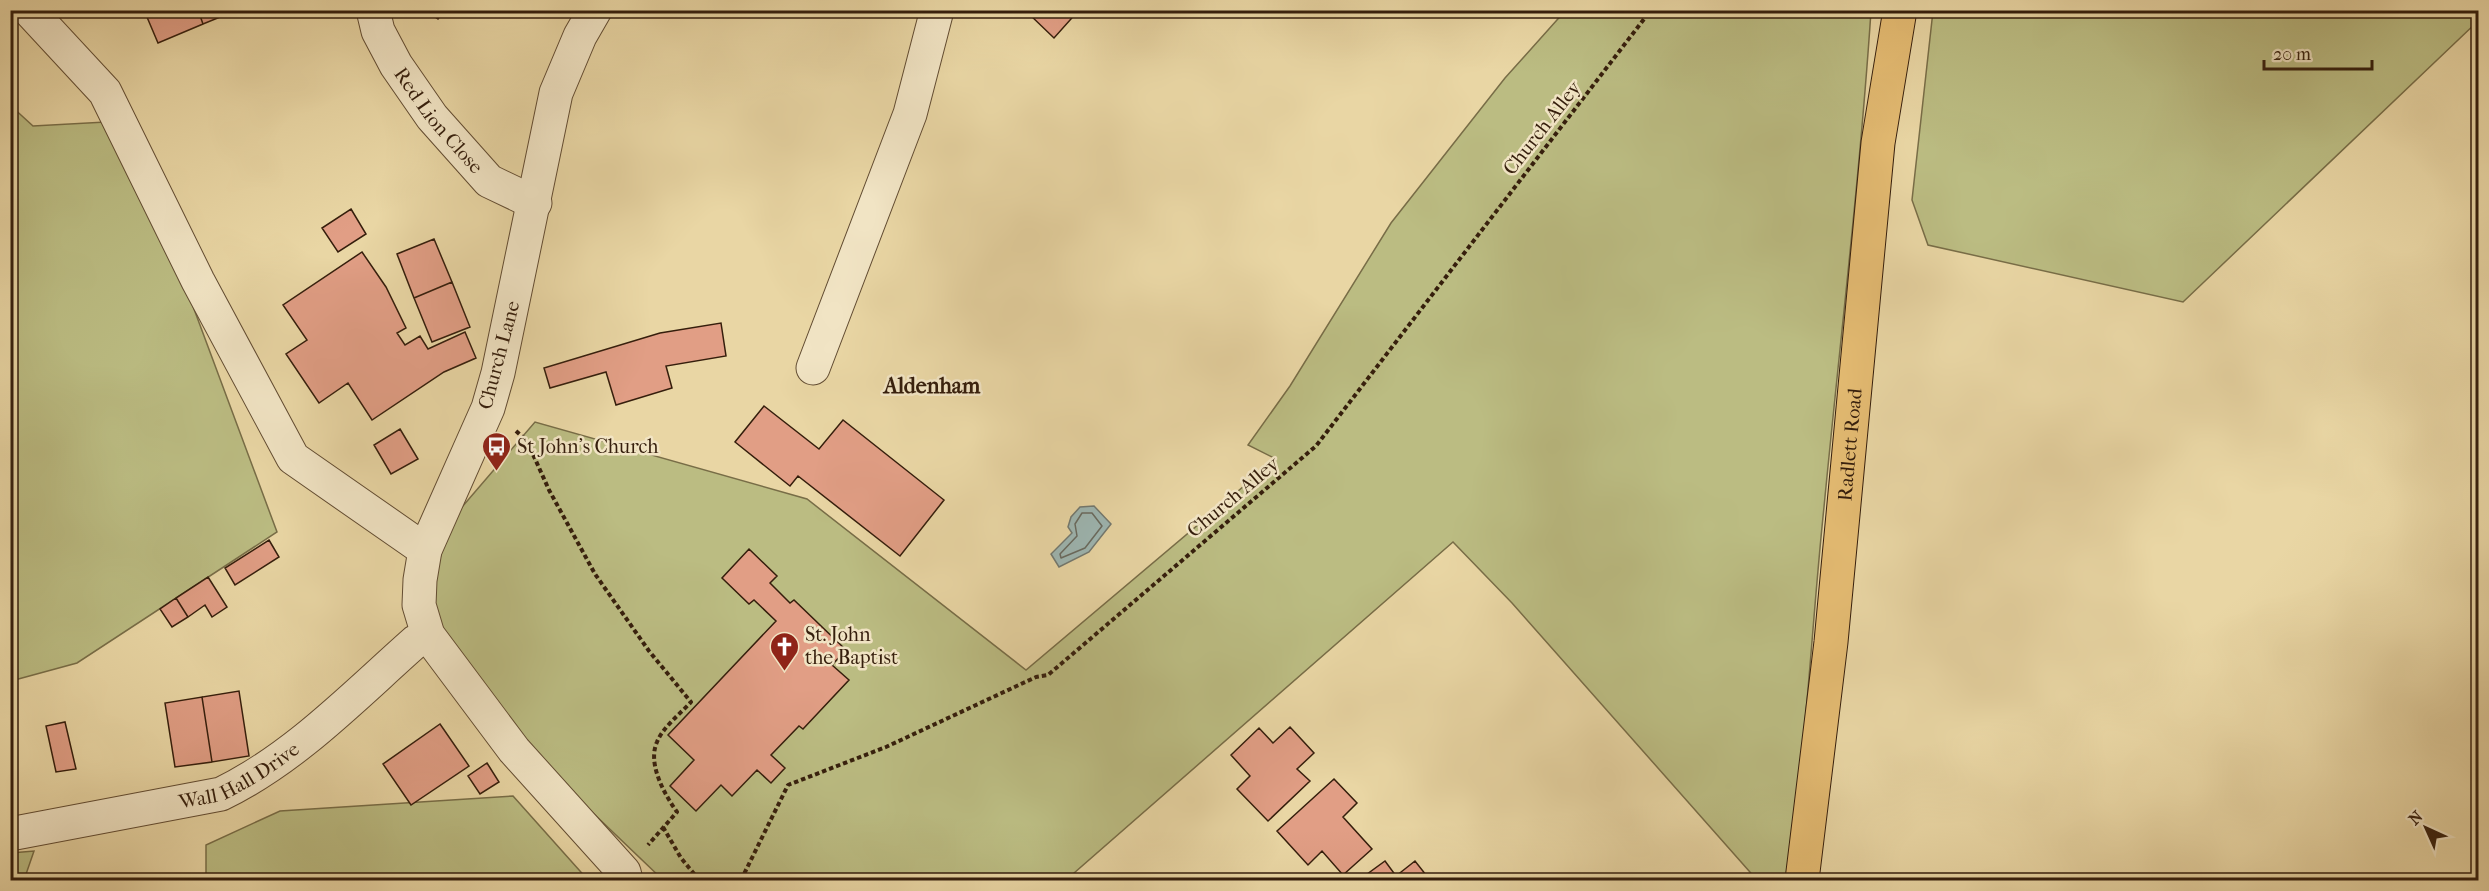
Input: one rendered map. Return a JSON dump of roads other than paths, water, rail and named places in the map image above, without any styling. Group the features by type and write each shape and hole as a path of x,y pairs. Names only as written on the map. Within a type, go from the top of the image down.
{"main road":[{"name":"Radlett Road","path":"1802,880 1831,642 1878,143 1900,10"}],"street":[{"path":"29,10 105,92 198,281 293,458 425,550"},
{"name":"Red Lion Close","path":"374,10 378,31 396,65 432,117 489,182 535,202"},
{"name":"Church Lane","path":"595,10 580,36 556,93 498,373 488,408 425,550 419,605 428,635 514,750 627,878"},
{"path":"813,368 910,114 937,10"},
{"name":"Wall Hall Drive","path":"10,834 180,804 230,790 284,757 415,642 428,635"}],"water":[{"path":"1094,506 1111,524 1089,552 1059,567 1051,554 1072,533 1068,527 1071,517 1080,507"}],"place":[{"name":"St John's Church","path":"496,472"},
{"name":"St. John the Baptist","path":"784,672"}],"district":[{"name":"Aldenham","path":"932,386"}]}
